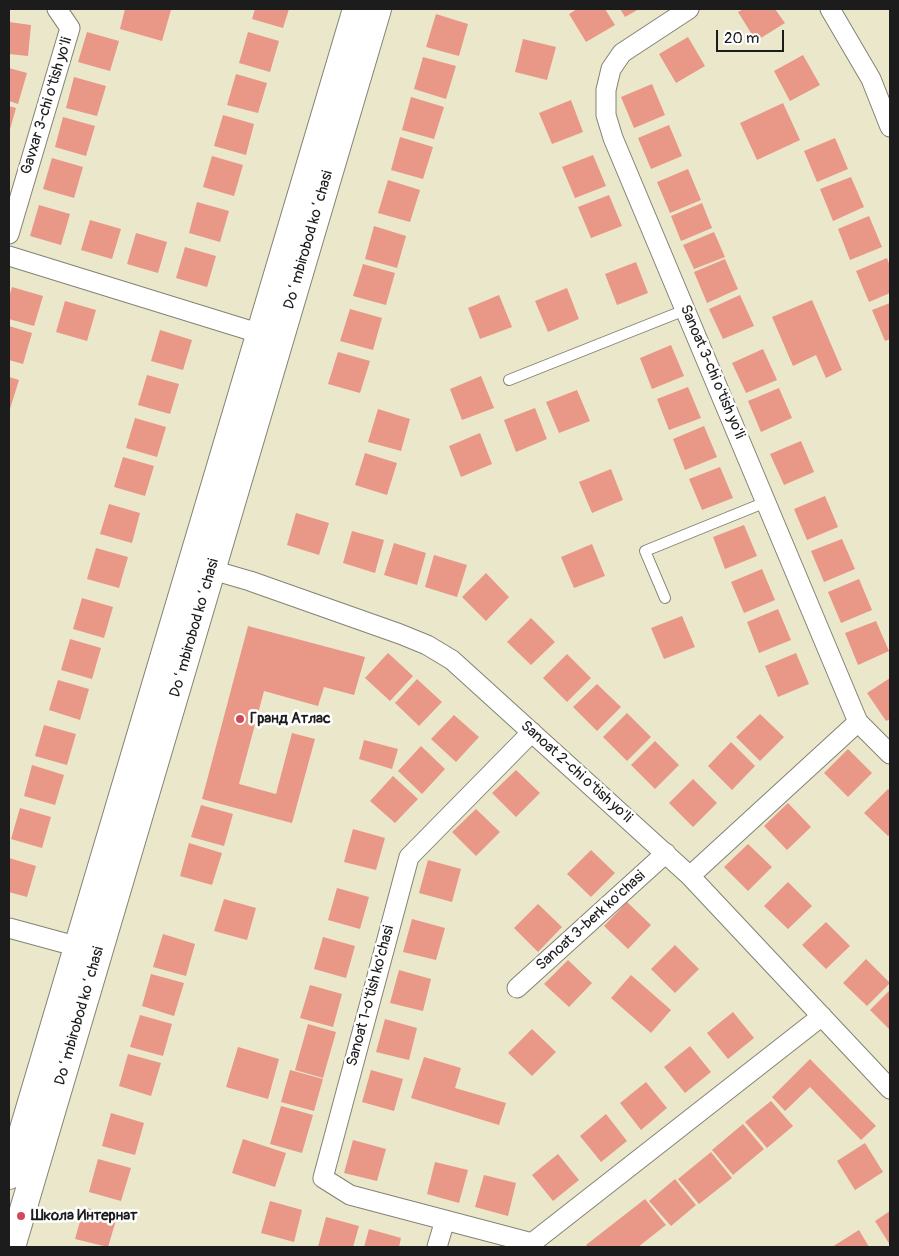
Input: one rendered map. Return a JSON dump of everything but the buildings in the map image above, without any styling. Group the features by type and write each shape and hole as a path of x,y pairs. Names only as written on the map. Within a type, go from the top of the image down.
{"main road":[{"name":"Doʻmbirobod koʻchasi","path":"12,1247 88,949 269,337 356,9"},
{"name":"Doʻmbirobod koʻchasi","path":"269,337 378,9"},
{"name":"Doʻmbirobod koʻchasi","path":"9,1176 88,949"}],"street":[{"name":"Gavxar 3-chi o'tish yo'li","path":"9,234 70,28 57,9"},
{"name":"Sanoat 3-chi o'tish yo'li","path":"689,9 622,53 611,69 606,90 606,115 685,310 858,722 890,754"},
{"path":"830,9 871,80 890,127"},
{"path":"9,256 269,337"},
{"name":"Sanoat 2-chi o'tish yo'li","path":"202,567 356,618 427,645 452,660 690,876 890,1089"},
{"path":"690,876 858,722"},
{"name":"Sanoat 1-o'tish ko'chasi","path":"532,732 409,858 323,1178 350,1195 532,1243 822,1016"},
{"name":"Sanoat 3-berk ko'chasi","path":"517,988 666,853"},
{"path":"9,928 88,949"},
{"path":"437,1247 445,1220"}],"lane":[{"path":"509,380 685,310"},
{"path":"665,598 645,552 766,502"}],"place":[{"name":"Гранд Атлас","path":"240,719"},
{"name":"Школа Интернат","path":"21,1216"}]}
